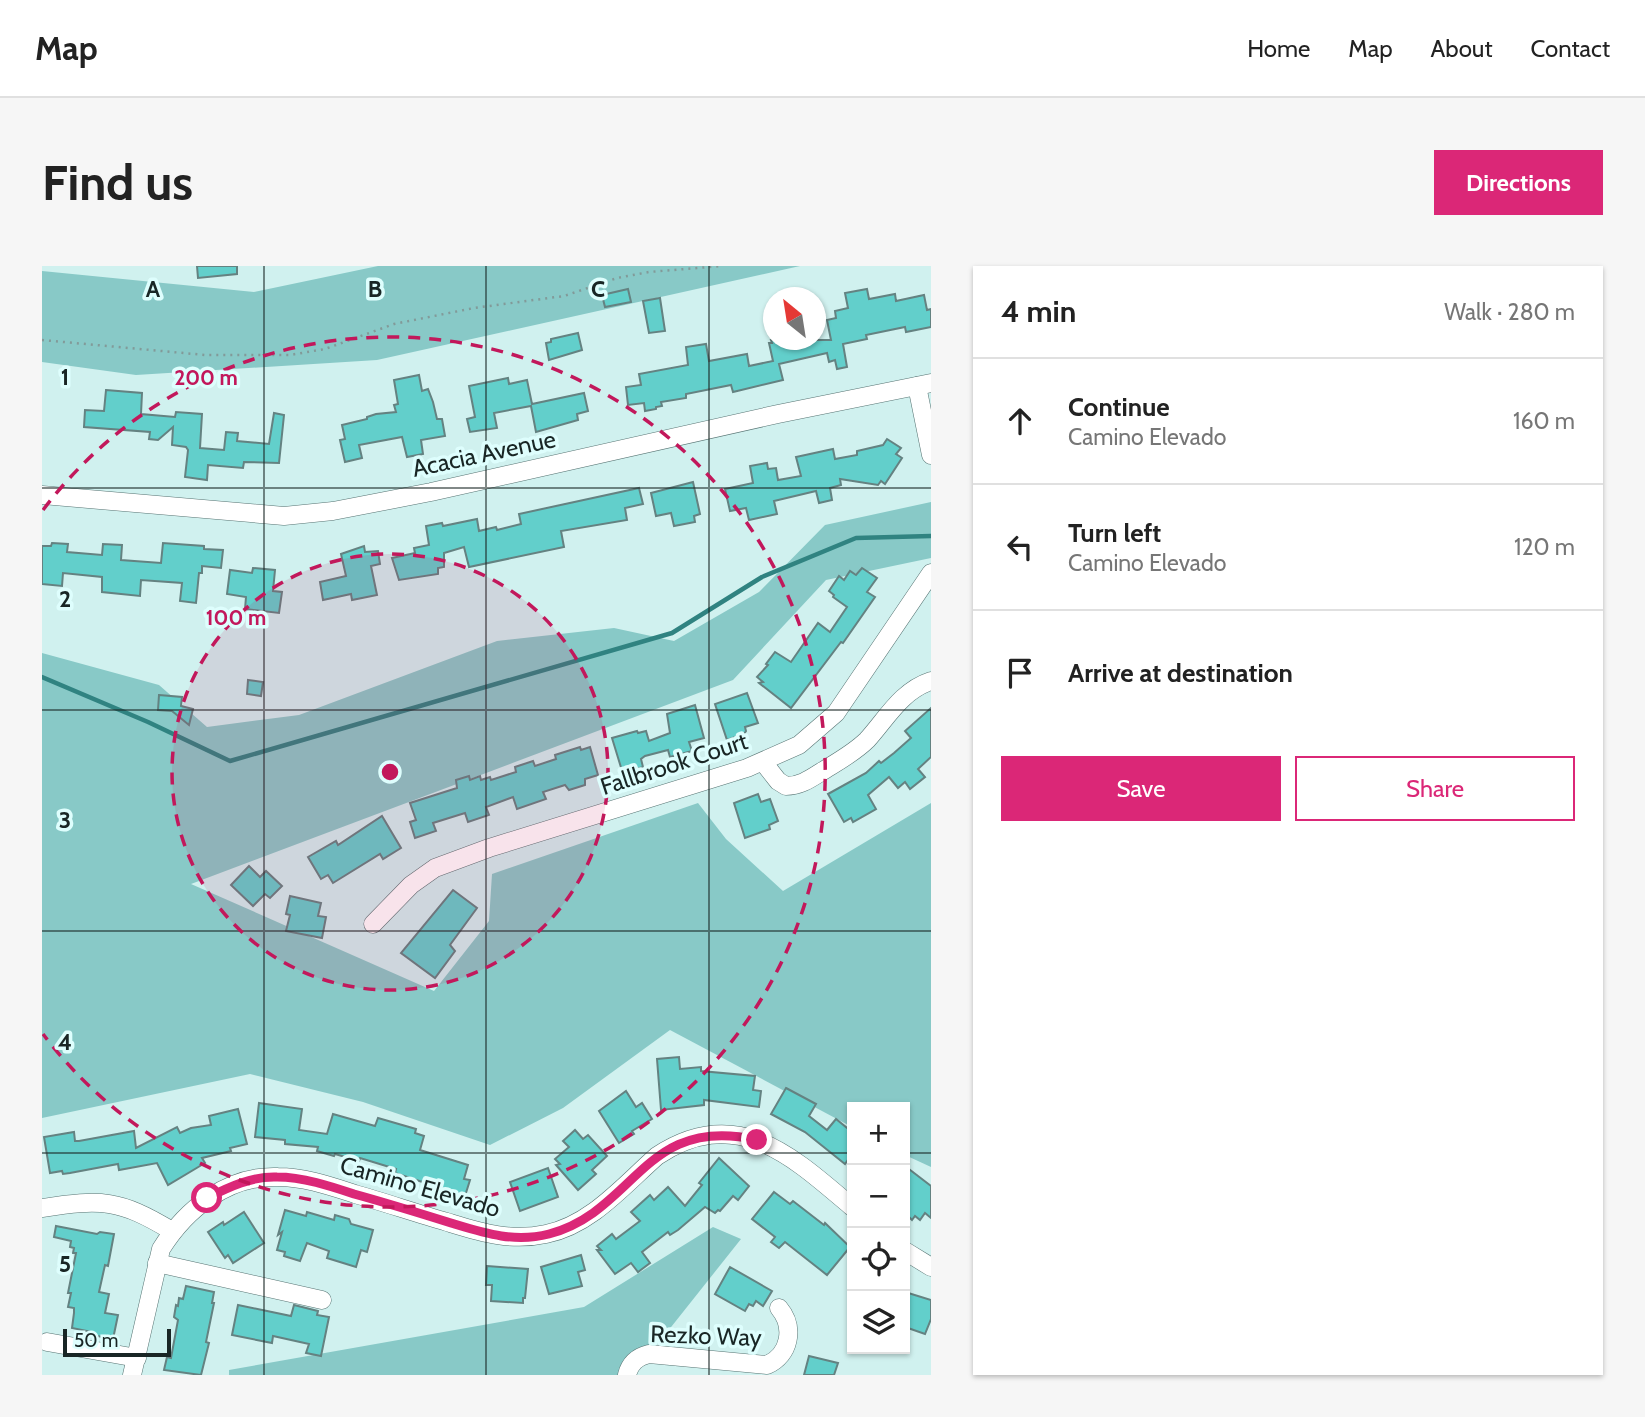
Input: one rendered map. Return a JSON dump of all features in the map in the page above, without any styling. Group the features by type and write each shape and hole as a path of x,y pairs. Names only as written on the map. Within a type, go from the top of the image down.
{"street":[{"path":"924,384 931,455"},
{"name":"Acacia Avenue","path":"42,495 284,516 333,510 439,490 924,384"},
{"name":"Fallbrook Court","path":"373,924 411,885 435,868 489,848 763,762 799,745 836,713 931,573"},
{"path":"763,762 778,781 786,786 805,782 849,755 866,741 911,690 931,681"},
{"name":"Camino Elevado","path":"134,1367 157,1263 161,1249 172,1231 194,1208 221,1191 249,1180 278,1177 320,1183 491,1235 519,1238 563,1229 591,1214 658,1155 680,1143 711,1136 743,1137 781,1150 847,1204"},
{"path":"42,1208 90,1201 112,1203 143,1213 172,1231"},
{"path":"910,1254 931,1267"},
{"path":"157,1263 322,1300"},
{"name":"Rezko Way","path":"627,1375 637,1359 649,1354 767,1365 779,1358 789,1333 787,1320 779,1308"},
{"path":"47,1342 134,1367"}],"path":[{"path":"42,340 205,355 290,355 325,349 394,324 564,296 617,278 649,272 721,266"}],"shaded area":[{"path":"378,266 800,266 377,360 136,375 42,362 42,271 254,292"},
{"path":"931,502 931,558 826,580 733,680 191,884 434,991 489,921 492,874 698,803 726,839 783,891 931,803 931,1167 910,1157 910,1102 847,1102 847,1124 670,1030 563,1108 490,1145 363,1102 250,1074 42,1118 42,653 159,685 207,727 299,715 497,641 614,628 674,641 759,592 825,525"},
{"path":"713,1227 741,1239 633,1375 229,1375 229,1370 584,1307"}],"building":[{"path":"197,266 237,266 237,274 198,278"},
{"path":"628,289 631,302 605,307 602,295"},
{"path":"867,289 869,299 895,294 896,301 924,295 927,310 931,309 931,327 906,332 905,327 866,335 867,339 843,344 847,367 837,369 835,360 829,362 827,353 779,364 783,380 733,392 731,385 686,394 686,398 661,402 662,406 645,411 644,403 628,405 626,387 641,385 639,374 688,365 686,347 706,344 709,361 747,354 749,366 773,361 771,350 826,350 826,340 831,340 827,320 836,318 835,311 848,308 845,293"},
{"path":"660,298 665,331 649,333 643,301"},
{"path":"578,333 582,350 549,360 546,343 551,342 551,339"},
{"path":"419,375 422,391 428,389 437,419 442,419 445,436 421,440 423,454 407,457 402,437 359,445 362,458 345,462 340,440 345,439 342,425 376,414 396,412 394,405 398,404 394,380"},
{"path":"508,378 509,384 527,380 532,404 584,393 588,411 577,414 578,420 536,432 531,406 494,413 497,428 470,432 467,419 475,417 469,386"},
{"path":"106,390 142,393 141,414 175,417 176,412 202,414 200,448 224,450 226,432 238,433 237,441 269,444 274,413 284,415 279,463 244,462 243,468 208,465 207,480 185,477 188,450 186,447 172,445 173,427 158,440 149,439 150,432 84,427 85,410 104,411"},
{"path":"887,439 901,448 896,454 902,458 885,484 881,481 878,485 840,479 841,485 830,488 832,500 819,503 816,491 774,501 777,514 749,520 746,508 730,511 725,489 753,483 750,466 767,463 768,469 776,468 778,480 801,476 796,457 833,449 835,459 857,455 857,451 883,445"},
{"path":"693,482 700,514 694,516 695,522 674,526 671,513 656,516 651,493"},
{"path":"639,488 643,504 625,508 627,520 561,531 564,547 469,567 464,547 444,553 444,567 438,568 438,574 399,580 392,558 415,553 414,548 429,545 426,526 442,523 443,526 477,519 479,531 496,527 497,530 521,524 519,514"},
{"path":"52,543 68,544 67,552 102,555 103,544 122,545 121,560 161,563 163,543 223,550 221,568 202,566 196,603 180,601 182,583 141,580 140,596 102,592 102,577 63,573 62,586 42,584 42,546 51,546"},
{"path":"364,546 365,552 378,551 380,564 371,566 377,595 352,600 351,594 323,600 320,582 346,576 341,554"},
{"path":"253,568 275,570 273,591 282,592 279,613 245,609 246,597 227,594 230,570 252,573"},
{"path":"862,568 877,578 867,592 875,597 843,643 841,642 791,708 759,683 763,682 757,677 775,652 791,662 818,623 830,632 847,607 829,591 839,576 844,580 850,571 856,575"},
{"path":"248,680 263,682 261,696 247,694"},
{"path":"747,693 758,723 745,727 744,734 727,740 715,704"},
{"path":"159,695 182,697 181,706 193,709 189,725 172,711 158,710"},
{"path":"695,705 704,738 689,742 692,751 670,757 668,750 645,756 641,759 643,767 623,774 612,738 646,731 649,741 670,733 667,714"},
{"path":"931,708 931,757 918,769 925,777 910,789 905,782 898,788 889,777 868,795 876,809 853,822 851,818 844,822 828,794 866,773 879,761 881,763 894,753 911,738 905,731"},
{"path":"580,747 581,750 590,747 598,775 585,779 585,785 569,790 565,785 543,792 546,799 517,809 513,797 486,807 489,815 468,822 465,813 433,823 436,831 415,838 410,822 416,820 410,803 457,788 456,780 469,776 470,780 480,776 481,780 490,777 491,780 516,772 515,767 533,761 535,766 556,759 555,755"},
{"path":"758,794 761,802 770,799 778,821 769,825 770,829 745,838 734,803"},
{"path":"382,816 401,848 383,859 380,854 333,883 328,875 321,879 308,857 336,841 338,845"},
{"path":"249,866 260,877 266,871 282,886 270,898 265,894 253,906 231,885"},
{"path":"453,890 477,908 450,945 455,951 435,978 401,953"},
{"path":"290,896 321,903 318,916 326,917 322,938 286,931 290,915 286,914"},
{"path":"679,1057 680,1069 701,1067 701,1071 755,1076 753,1090 761,1091 759,1107 704,1100 704,1105 661,1110 657,1059"},
{"path":"786,1088 816,1104 809,1116 827,1130 836,1119 847,1128 847,1161 845,1164 805,1132 771,1114"},
{"path":"626,1091 636,1107 642,1103 652,1119 619,1143 599,1111"},
{"path":"259,1103 302,1109 299,1130 327,1134 333,1114 375,1126 378,1118 416,1129 415,1133 424,1136 420,1150 468,1165 464,1179 470,1180 465,1196 395,1173 396,1169 360,1158 359,1161 335,1154 334,1156 317,1151 318,1147 285,1144 285,1140 255,1137"},
{"path":"238,1109 247,1144 202,1158 205,1163 168,1185 157,1163 119,1170 118,1164 63,1174 62,1171 50,1173 44,1137 74,1132 75,1141 79,1141 134,1131 136,1148 177,1127 180,1133 211,1125 209,1116"},
{"path":"575,1130 583,1139 588,1135 607,1156 592,1170 596,1174 578,1190 556,1165 560,1164 555,1159 569,1147 563,1141"},
{"path":"719,1158 749,1186 738,1200 733,1196 715,1213 705,1207 678,1230 670,1235 668,1232 642,1252 650,1263 638,1272 631,1263 615,1274 597,1250 601,1250 597,1246 612,1234 616,1239 640,1221 631,1212 650,1195 654,1200 668,1187 685,1206"},
{"path":"548,1168 558,1197 520,1211 510,1182"},
{"path":"910,1170 931,1186 931,1218 925,1213 920,1220 915,1216 912,1220"},
{"path":"774,1192 790,1204 793,1201 824,1225 825,1223 847,1244 847,1251 827,1275 785,1242 779,1248 771,1242 775,1237 752,1219"},
{"path":"285,1210 306,1216 307,1212 334,1220 335,1215 349,1219 351,1224 373,1230 367,1252 361,1250 356,1267 327,1258 329,1251 307,1243 300,1261 284,1256 285,1252 277,1250"},
{"path":"244,1212 264,1243 233,1263 228,1255 225,1258 208,1232"},
{"path":"56,1226 97,1234 114,1234 108,1266 105,1265 99,1292 109,1294 105,1313 118,1315 113,1339 72,1328 74,1308 68,1307 71,1293 68,1293 76,1253 73,1253 74,1248 70,1247 71,1241 54,1237"},
{"path":"581,1255 585,1270 578,1272 582,1286 549,1294 541,1267"},
{"path":"487,1266 528,1269 523,1303 491,1301 492,1285 486,1285"},
{"path":"730,1267 772,1291 763,1306 756,1301 753,1306 749,1304 745,1311 715,1294"},
{"path":"186,1286 214,1292 206,1342 209,1343 201,1375 164,1370 167,1357 171,1358 178,1320 174,1317 176,1305 178,1306 179,1298 183,1299"},
{"path":"910,1294 931,1300 931,1319 925,1334 910,1329"},
{"path":"238,1305 291,1316 294,1305 318,1311 317,1315 329,1317 321,1356 306,1353 309,1344 273,1336 272,1343 232,1335"},
{"path":"809,1356 838,1363 834,1375 804,1375"}],"waterway":[{"path":"42,677 148,722 230,761 672,633 762,577 856,538 931,536"}],"route":[{"path":"207,1198 249,1180 278,1177 320,1183 491,1235 533,1237 577,1223 657,1156 680,1143 700,1137 730,1135 757,1140"}]}
